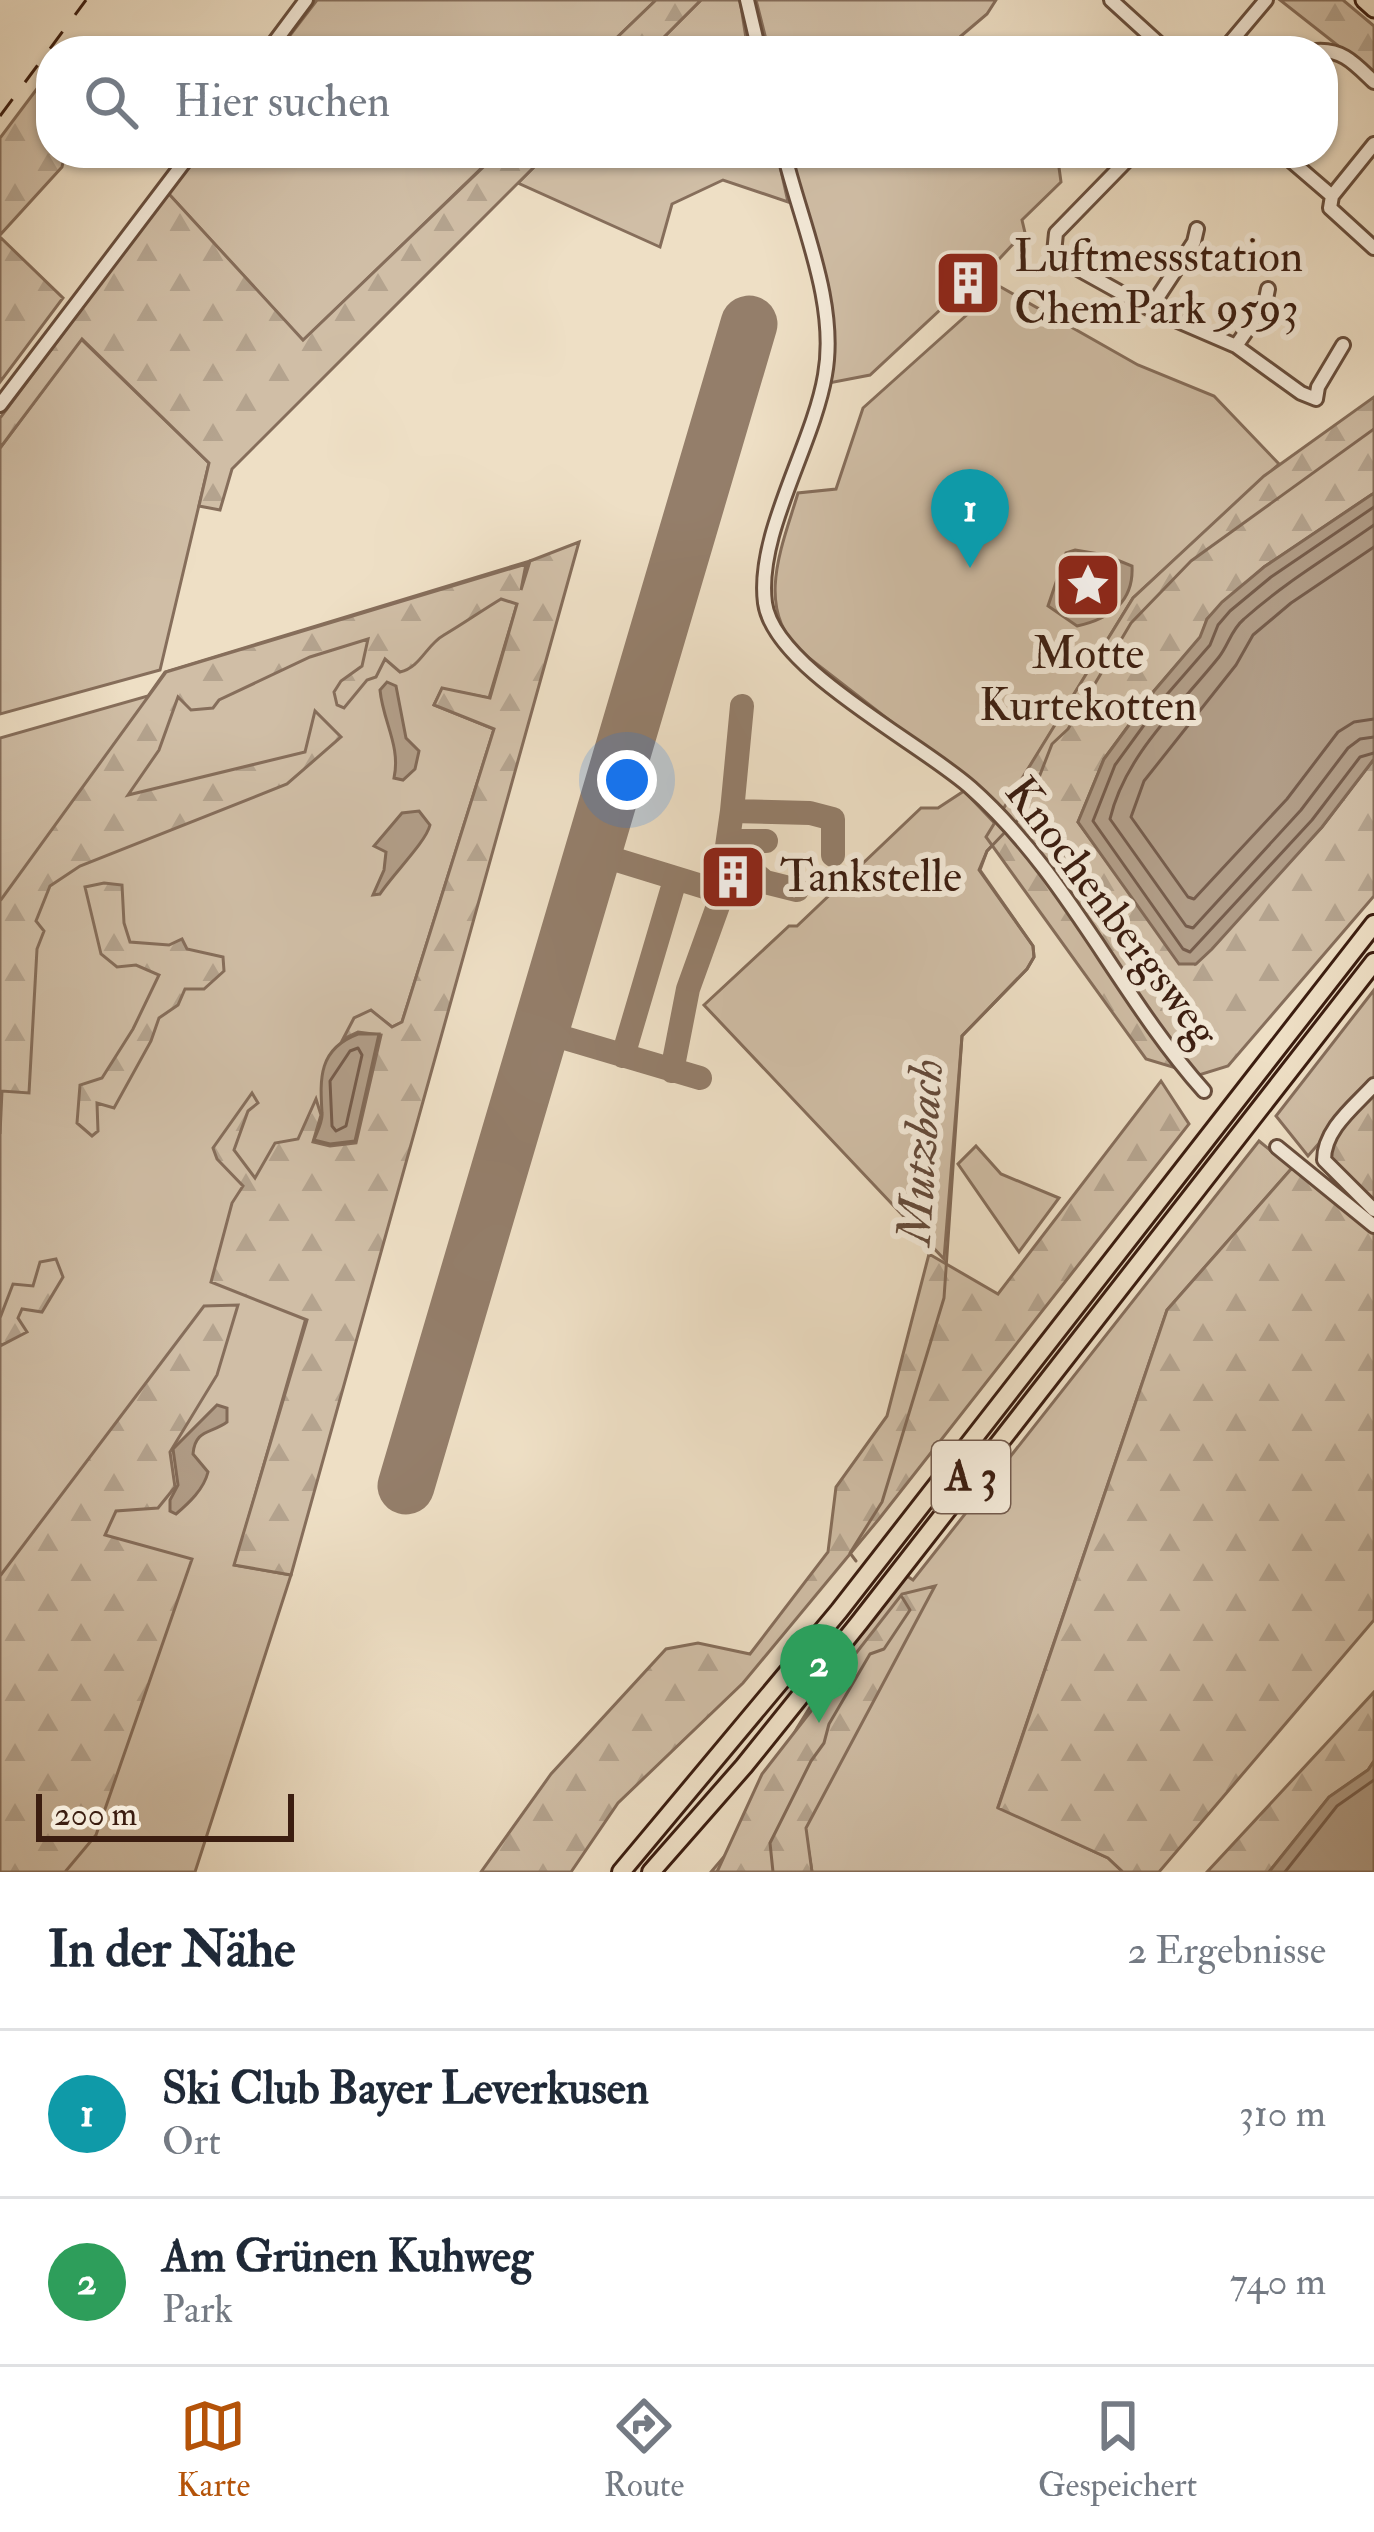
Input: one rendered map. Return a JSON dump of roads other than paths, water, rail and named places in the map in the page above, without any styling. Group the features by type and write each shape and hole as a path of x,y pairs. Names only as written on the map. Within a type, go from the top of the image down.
{"highway":[{"name":"A 3","path":"621,1872 839,1611 1374,924"},
{"name":"A 3","path":"651,1872 859,1623 1374,962"}],"main road":[{"path":"1364,0 1374,9"}],"street":[{"path":"279,36 307,0"},
{"path":"748,0 756,36"},
{"path":"1111,0 1150,36"},
{"path":"1235,36 1267,0"},
{"path":"1338,52 1374,82"},
{"path":"1374,144 1332,196 1330,208 1374,248"},
{"path":"0,405 180,168"},
{"name":"Knochenbergsweg","path":"788,168 825,314 826,371 765,566 769,620 793,656 955,775 1003,821 1100,944 1171,1054 1204,1091"},
{"path":"1115,168 1056,233 1054,253 1093,280 1236,346 1316,399 1343,345"},
{"path":"1299,168 1332,196"},
{"path":"1150,309 1194,242 1197,229"},
{"path":"1236,346 1265,304 1268,289"},
{"path":"1374,1085 1324,1145 1324,1160 1374,1210"},
{"path":"1276,1147 1374,1226"}],"water":[{"path":"1374,493 1374,759 1322,827 1212,949 1196,964 1179,964 1078,822 1104,759 1222,602 1264,567"},
{"path":"1075,550 1132,566 1129,590 1117,607 1077,626 1048,606 1066,553"},
{"path":"387,682 396,686 406,738 419,751 415,769 403,780 394,778 395,755 380,690"},
{"path":"419,811 430,825 427,832 380,894 373,895 386,852 374,846 402,813"},
{"path":"358,1034 379,1034 355,1141 330,1144 314,1140 322,1116 324,1066 335,1048"},
{"path":"217,1405 227,1408 227,1422 200,1436 194,1446 193,1454 208,1472 206,1478 176,1514 170,1511 178,1485 173,1449"},
{"path":"1374,1761 1374,1872 1269,1872 1329,1797"}],"waterway":[{"name":"Mutzbach","path":"1015,824 1029,803 1052,744 1068,729 1131,623 1191,561 1374,429"},
{"name":"Mutzbach","path":"856,1561 850,1553 882,1502 944,1298 962,1036 1034,957 1033,946 979,870 987,851 1007,830"},
{"name":"Mutzbach","path":"773,1872 770,1843 870,1654 884,1649 910,1610 902,1597"}],"railway":[{"path":"59,36 86,0"},
{"path":"0,116 36,67"}],"place":[{"name":"Luftmessstation ChemPark 9593","path":"968,283"},
{"name":"Ski Club Bayer Leverkusen","path":"970,568"},
{"name":"Motte Kurtekotten","path":"1088,585"},
{"name":"Tankstelle","path":"733,877"},
{"name":"Am Grünen Kuhweg","path":"819,1723"}]}
